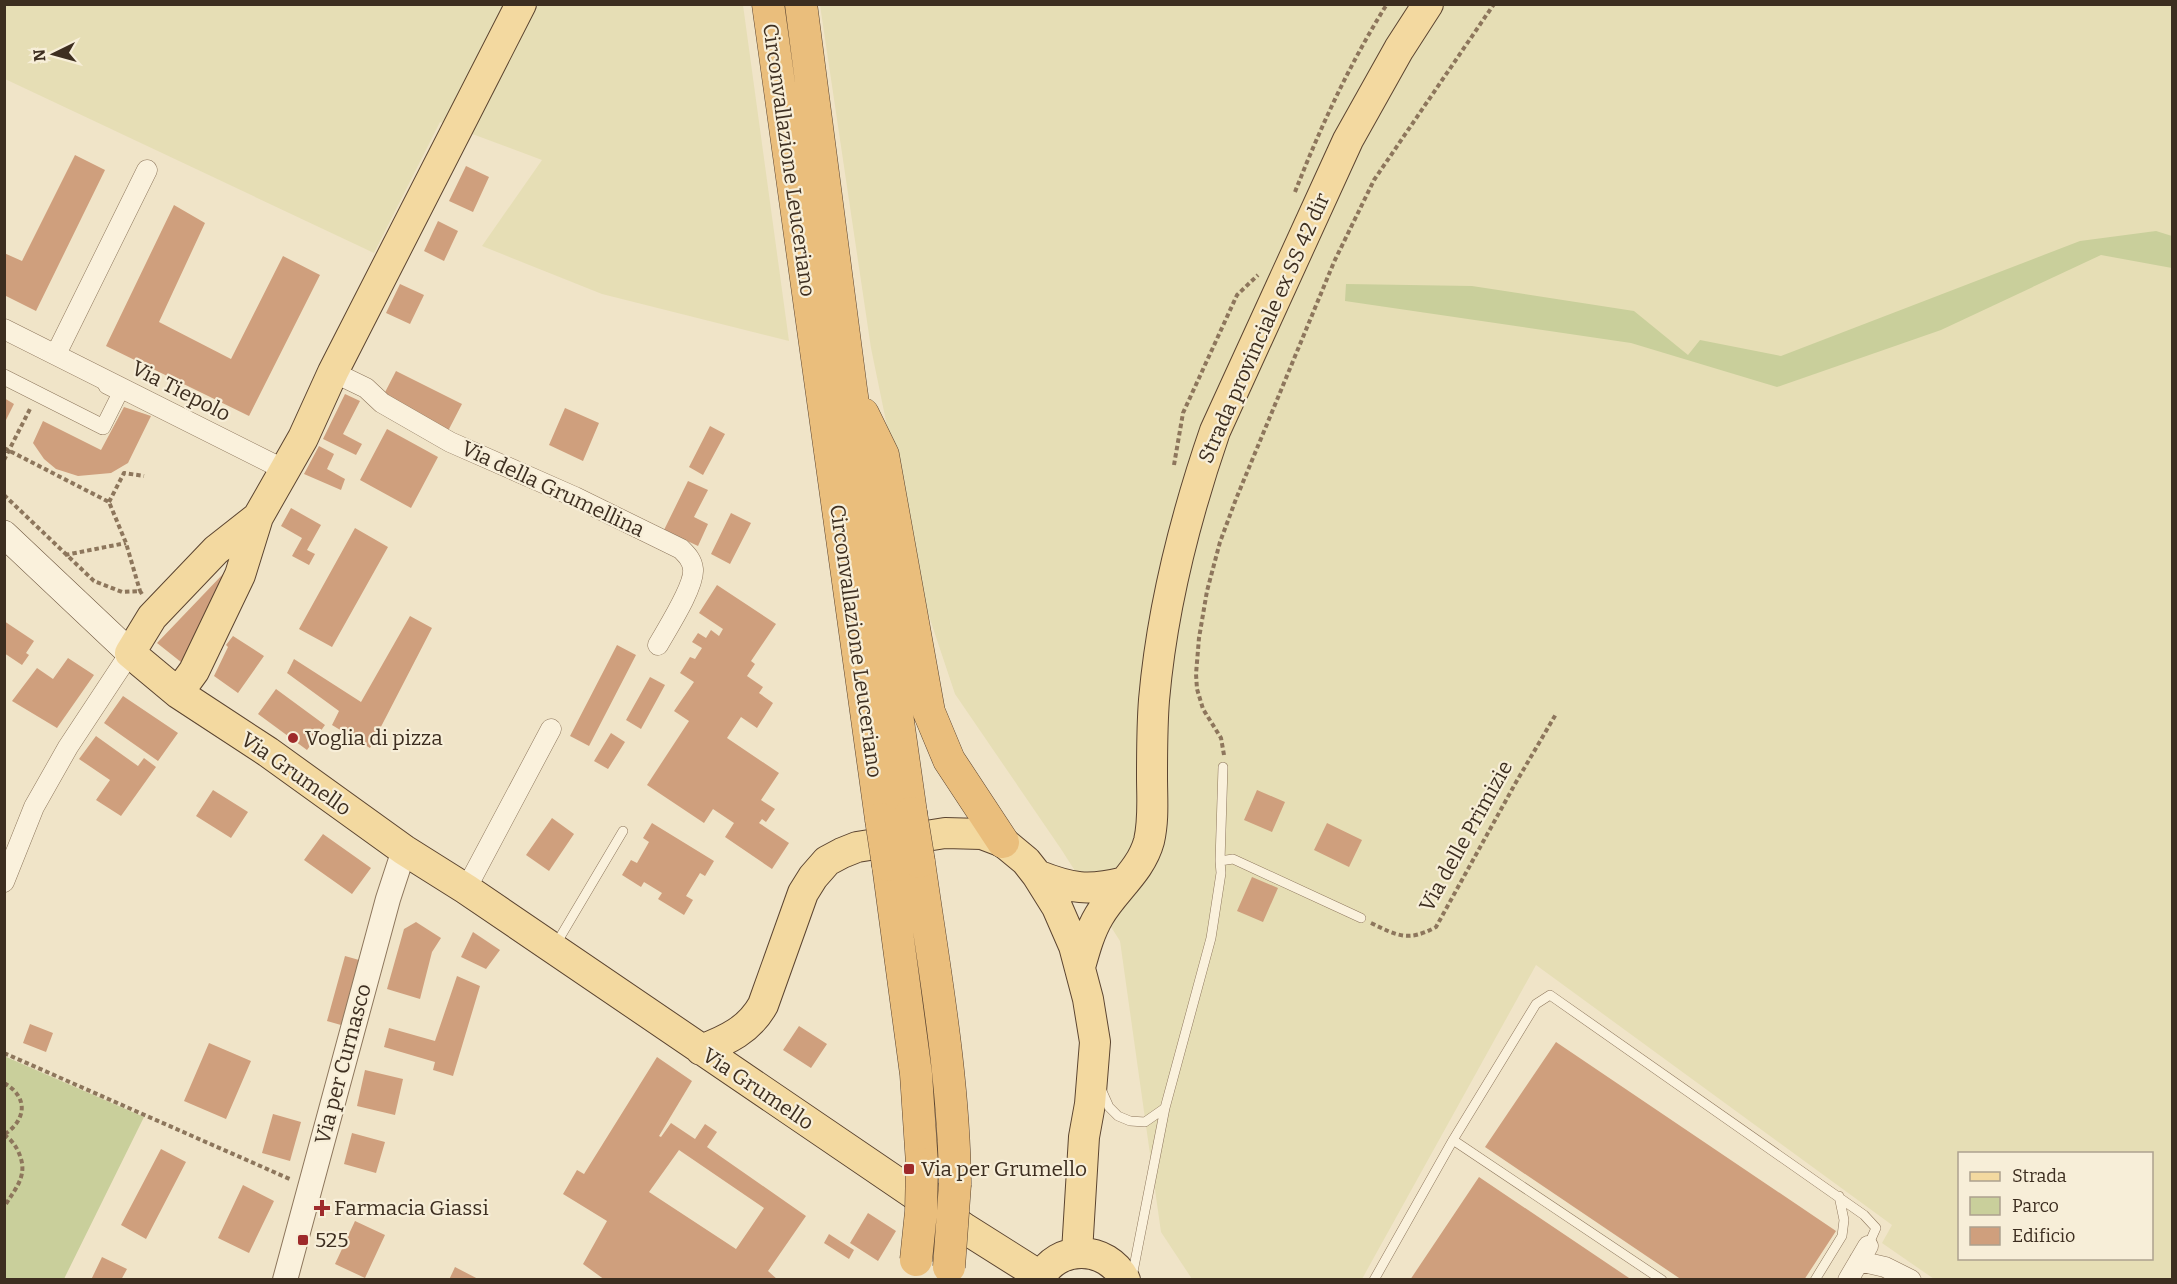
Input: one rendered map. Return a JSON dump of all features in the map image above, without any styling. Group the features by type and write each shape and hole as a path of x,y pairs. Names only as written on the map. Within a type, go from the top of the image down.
{"highway":[{"name":"Circonvallazione Leuceriano","path":"768,4 916,1074 922,1164 921,1212 915,1270"},
{"name":"Circonvallazione Leuceriano","path":"801,4 851,389 946,1047 955,1184 948,1273"},
{"path":"851,389 883,454 929,712 950,760 1003,842"}],"main road":[{"path":"178,693 194,671 240,575 258,517 285,470 521,4"},
{"name":"Strada provinciale ex SS 42 dir","path":"1080,967 1100,915 1143,856 1149,840 1152,818 1152,730 1160,650 1181,544 1215,431 1348,140 1399,49 1428,4"},
{"path":"4,534 130,653 152,617 216,550 258,517"},
{"name":"Via Grumello","path":"130,653 178,693 268,752 404,850 466,889 1040,1278"},
{"path":"701,1050 736,1035 758,1016 803,893 827,861 857,847 945,833 982,834 1003,842 1026,861 1037,875 1067,928 1080,967 1095,1042 1090,1104 1084,1137 1077,1252"},
{"path":"1037,875 1053,882 1085,889 1125,882"},
{"path":"1040,1278 1050,1264 1062,1256 1077,1252 1104,1257 1116,1266 1125,1280"}],"street":[{"path":"56,354 147,170"},
{"name":"Via Tiepolo","path":"4,329 285,470"},
{"path":"4,333 120,393 103,427 4,376"},
{"name":"Via della Grumellina","path":"333,372 366,388 382,403 450,442 575,497 681,549 690,558 693,570 692,582 658,645"},
{"path":"4,882 34,807 68,747 130,653"},
{"path":"466,889 551,729"},
{"name":"Via per Curnasco","path":"285,1280 388,899 404,850"},
{"path":"1848,1280 1864,1253 1911,1280"}],"lane":[{"path":"1131,1280 1165,1108 1211,938 1221,873 1223,767"},
{"path":"553,949 623,831"},
{"path":"1220,861 1233,859 1361,918"},
{"path":"1374,1280 1453,1140 1536,1004 1550,995 1864,1215 1876,1228 1864,1253"},
{"path":"1093,1069 1109,1107 1118,1116 1130,1121 1145,1122 1165,1108"},
{"path":"1453,1140 1662,1280"},
{"path":"1815,1280 1842,1236 1844,1220 1839,1196"}],"path":[{"path":"1291,203 1312,147 1387,4"},
{"path":"1223,767 1224,751 1221,738 1203,709 1197,689 1196,674 1207,591 1220,543 1334,262 1374,180 1494,4"},
{"path":"1174,465 1183,413 1232,305 1237,295 1264,269"},
{"path":"4,460 7,450 38,394"},
{"path":"7,450 109,502 126,543 141,591"},
{"path":"109,502 124,473 144,476"},
{"path":"64,555 126,543"},
{"name":"Via delle Primizie","path":"1361,918 1393,934 1408,937 1423,934 1436,927 1556,714"},
{"path":"4,1053 310,1188"},
{"path":"4,1083 14,1089 21,1100 22,1114 16,1126 4,1134 9,1137 24,1164 21,1180 4,1208"}],"shaded area":[{"path":"5,5 743,5 789,341 602,294 482,246 542,160 440,122 374,253 5,79"},
{"path":"820,5 2172,5 2172,1279 1934,1279 1882,1243 1892,1225 1536,965 1362,1279 1192,1279 1161,1232 1120,941 1061,849 955,694 921,592 871,348"}],"green space":[{"path":"2156,231 2172,236 2172,268 2101,255 1941,330 1777,387 1631,343 1345,301 1346,284 1472,286 1634,311 1688,355 1700,340 1781,356 2080,241"},
{"path":"4,1056 144,1117 64,1279 5,1279"}],"building":[{"path":"75,155 105,170 36,311 4,295 4,253 22,261"},
{"path":"466,166 489,177 473,212 449,201"},
{"path":"174,205 205,223 159,322 231,359 283,256 320,275 249,416 106,346"},
{"path":"438,221 458,231 444,261 424,251"},
{"path":"400,284 424,295 410,324 386,313"},
{"path":"396,371 462,404 448,431 382,398"},
{"path":"345,394 360,401 343,434 362,444 356,455 323,439"},
{"path":"4,398 14,404 4,424"},
{"path":"124,407 151,416 128,463 111,473 78,476 56,469 44,459 33,443 43,421 101,450"},
{"path":"565,408 599,423 583,461 549,445"},
{"path":"710,426 725,434 703,475 689,467"},
{"path":"387,429 438,457 411,508 360,480"},
{"path":"319,446 334,454 327,469 345,479 341,490 304,474"},
{"path":"688,481 708,490 694,517 708,524 698,546 664,530"},
{"path":"291,508 321,525 307,550 315,554 309,565 292,556 302,538 281,526"},
{"path":"731,513 751,523 730,564 711,554"},
{"path":"355,528 388,547 332,647 299,629"},
{"path":"224,573 232,579 186,666 157,643"},
{"path":"717,585 776,624 751,661 755,664 747,676 763,687 759,693 773,703 757,728 741,717 727,738 779,773 761,800 775,809 766,822 762,819 759,823 789,843 772,869 725,837 734,823 713,809 704,823 647,785 689,721 674,711 694,682 680,673 690,657 695,659 702,648 692,642 698,633 706,638 711,630 719,636 723,629 699,613"},
{"path":"410,616 432,628 370,748 332,725 339,711 287,673 294,659 361,702"},
{"path":"4,621 34,641 22,665 4,653"},
{"path":"233,636 264,656 238,693 214,676 228,647 226,645"},
{"path":"617,645 636,655 589,746 570,736"},
{"path":"68,658 94,675 57,728 12,701 37,668 53,679"},
{"path":"650,677 665,685 641,729 626,720"},
{"path":"276,689 325,725 307,750 258,714"},
{"path":"123,696 178,733 158,761 104,723"},
{"path":"611,733 625,742 608,769 594,761"},
{"path":"96,736 138,766 144,758 156,767 121,816 96,800 110,780 79,759"},
{"path":"213,790 248,812 231,838 196,816"},
{"path":"1257,790 1285,802 1272,832 1244,820"},
{"path":"552,818 574,834 549,871 526,855"},
{"path":"652,823 714,861 705,876 700,873 686,896 693,900 684,915 658,899 662,893 644,882 641,887 622,875 631,860 637,863 649,842 643,838"},
{"path":"1327,823 1362,840 1349,867 1314,850"},
{"path":"323,834 371,868 352,894 304,860"},
{"path":"1252,877 1278,888 1263,922 1237,911"},
{"path":"416,922 441,938 432,952 420,999 387,989 404,929"},
{"path":"473,932 500,950 486,969 461,957"},
{"path":"345,956 359,960 341,1025 327,1021"},
{"path":"457,976 480,986 453,1076 433,1070 435,1062 384,1047 389,1028 435,1041"},
{"path":"30,1024 53,1033 46,1052 23,1043"},
{"path":"799,1026 827,1044 811,1068 783,1050"},
{"path":"1556,1042 1836,1231 1804,1280 1682,1280 1485,1147"},
{"path":"209,1043 251,1061 226,1119 184,1101"},
{"path":"657,1057 692,1081 659,1136 661,1137 671,1123 695,1139 705,1124 717,1132 707,1147 806,1216 768,1271 778,1280 605,1280 583,1264 607,1221 563,1194 577,1170 584,1174","holes":["679,1150 764,1208 736,1249 649,1192"]},
{"path":"365,1070 403,1079 395,1115 357,1106"},
{"path":"273,1114 301,1122 290,1161 262,1153"},
{"path":"352,1133 385,1142 376,1173 344,1164"},
{"path":"161,1149 186,1162 146,1239 121,1225"},
{"path":"1479,1177 1632,1280 1410,1280"},
{"path":"243,1185 274,1201 249,1253 218,1238"},
{"path":"868,1213 896,1231 878,1261 850,1243"},
{"path":"355,1221 385,1235 365,1278 335,1264"},
{"path":"829,1234 854,1250 849,1259 824,1243"},
{"path":"102,1257 127,1269 121,1280 91,1280"},
{"path":"455,1267 480,1280 449,1280"}],"place":[{"name":"Voglia di pizza","path":"293,738"},
{"name":"Via per Grumello","path":"909,1169"},
{"name":"Farmacia Giassi","path":"322,1208"},
{"name":"525","path":"303,1240"}]}
